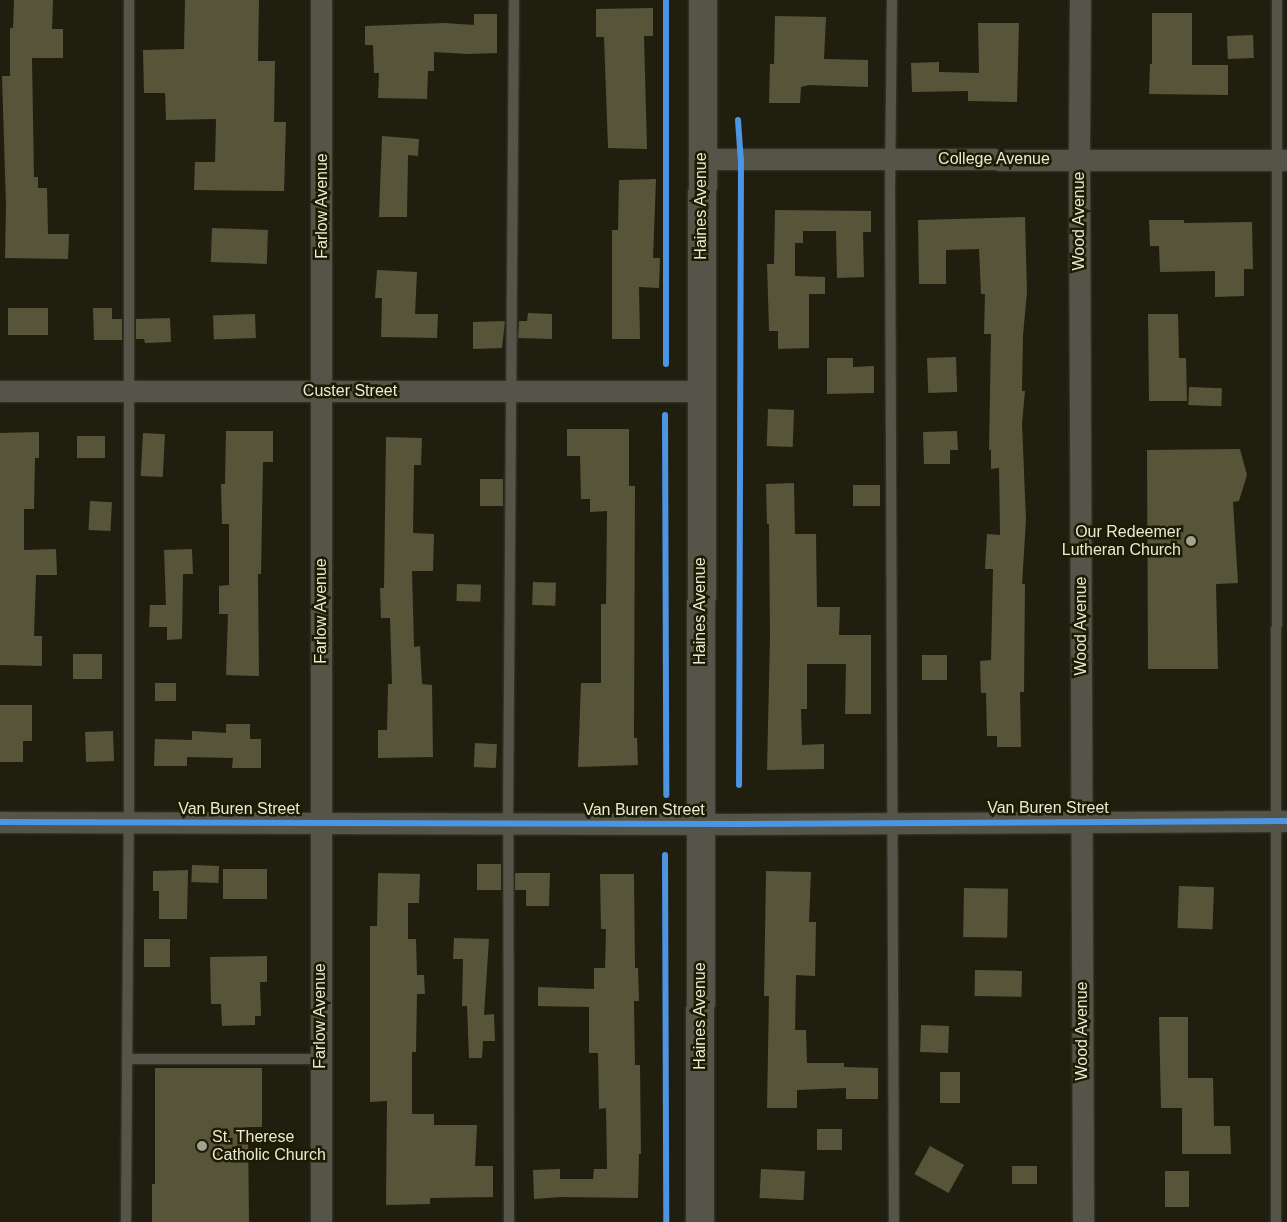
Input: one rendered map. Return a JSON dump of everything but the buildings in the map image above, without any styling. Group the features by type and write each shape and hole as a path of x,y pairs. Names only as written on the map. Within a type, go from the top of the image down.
{"main road":[{"name":"Haines Avenue","path":"700,1222 700,391 703,0"}],"street":[{"name":"Farlow Avenue","path":"321,0 321,1222"},
{"name":"Wood Avenue","path":"1080,0 1082,1222"},
{"name":"College Avenue","path":"702,159 1282,160"},
{"name":"Custer Street","path":"0,391 700,391"},
{"name":"Van Buren Street","path":"0,822 699,824 1281,821"}],"lane":[{"path":"126,1222 129,822 129,0"},
{"path":"509,1222 508,823 514,0"},
{"path":"892,0 890,159 894,1222"},
{"path":"1276,1222 1281,821 1282,160 1277,0"},
{"path":"127,1060 321,1060"}],"cycle path":[{"path":"666,0 666,364"},
{"path":"738,120 741,159 739,785"},
{"path":"665,415 666,795"},
{"path":"0,822 738,824 1287,821"},
{"path":"665,855 666,1222"}],"place":[{"name":"Our Redeemer Lutheran Church","path":"1191,541"},
{"name":"St. Therese Catholic Church","path":"202,1146"}]}
